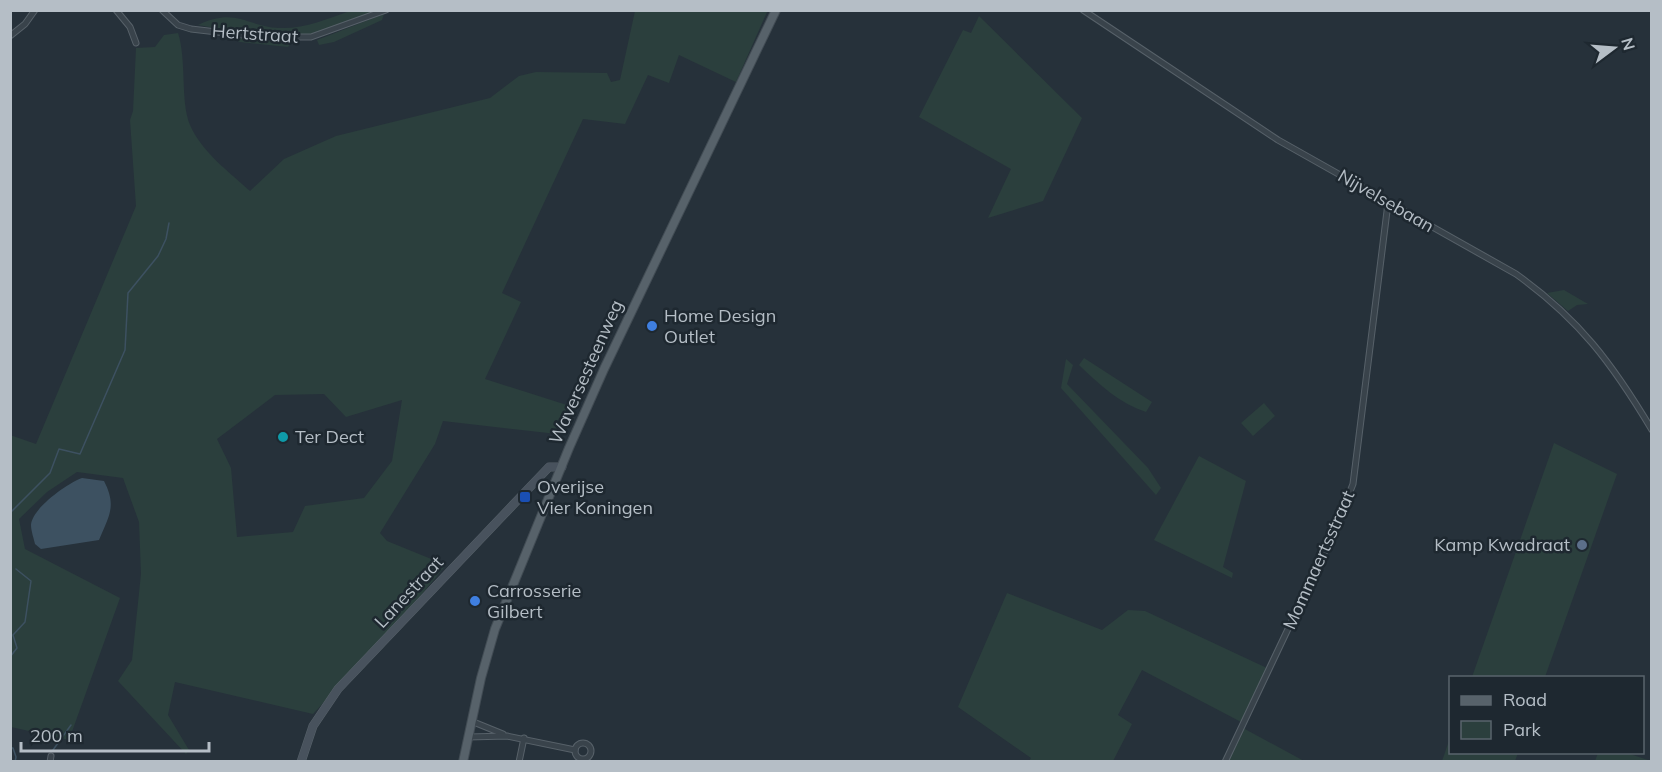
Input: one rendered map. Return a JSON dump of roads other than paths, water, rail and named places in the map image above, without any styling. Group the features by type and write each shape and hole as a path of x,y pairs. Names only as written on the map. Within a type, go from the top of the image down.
{"main road":[{"name":"Waversesteenweg","path":"463,762 471,721 495,629 562,467 604,369 776,10"}],"street":[{"path":"10,36 25,24 35,10"},
{"path":"116,10 130,27 136,43"},
{"name":"Hertstraat","path":"162,10 178,25 191,29 288,38 311,37 386,10"},
{"name":"Nijvelsebaan","path":"1083,10 1278,140 1516,274 1544,294 1597,346 1652,430"},
{"name":"Mommaertsstraat","path":"1225,762 1333,534 1353,484 1388,203"},
{"name":"Lanestraat","path":"301,762 313,726 338,689 549,466 562,467"},
{"path":"471,721 507,736"},
{"path":"468,737 525,738 575,750"},
{"path":"519,762 525,738"},
{"path":"583,743 591,749 589,757 578,760 575,750 583,743"}],"water":[{"path":"82,478 104,481 110,497 110,511 99,540 41,549 35,544 31,527 37,511 68,485"}],"waterway":[{"path":"10,513 50,473 59,449 80,454 125,350 128,293 158,256 166,239 169,223"},
{"path":"10,657 17,648 13,635 25,622 31,581 16,569"},
{"path":"53,750 71,725"},
{"path":"10,748 13,748 15,762"}],"place":[{"name":"Home Design Outlet","path":"652,326"},
{"name":"Ter Dect","path":"283,437"},
{"name":"Overijse Vier Koningen","path":"525,497"},
{"name":"Kamp Kwadraat","path":"1582,545"},
{"name":"Carrosserie Gilbert","path":"475,601"}]}
